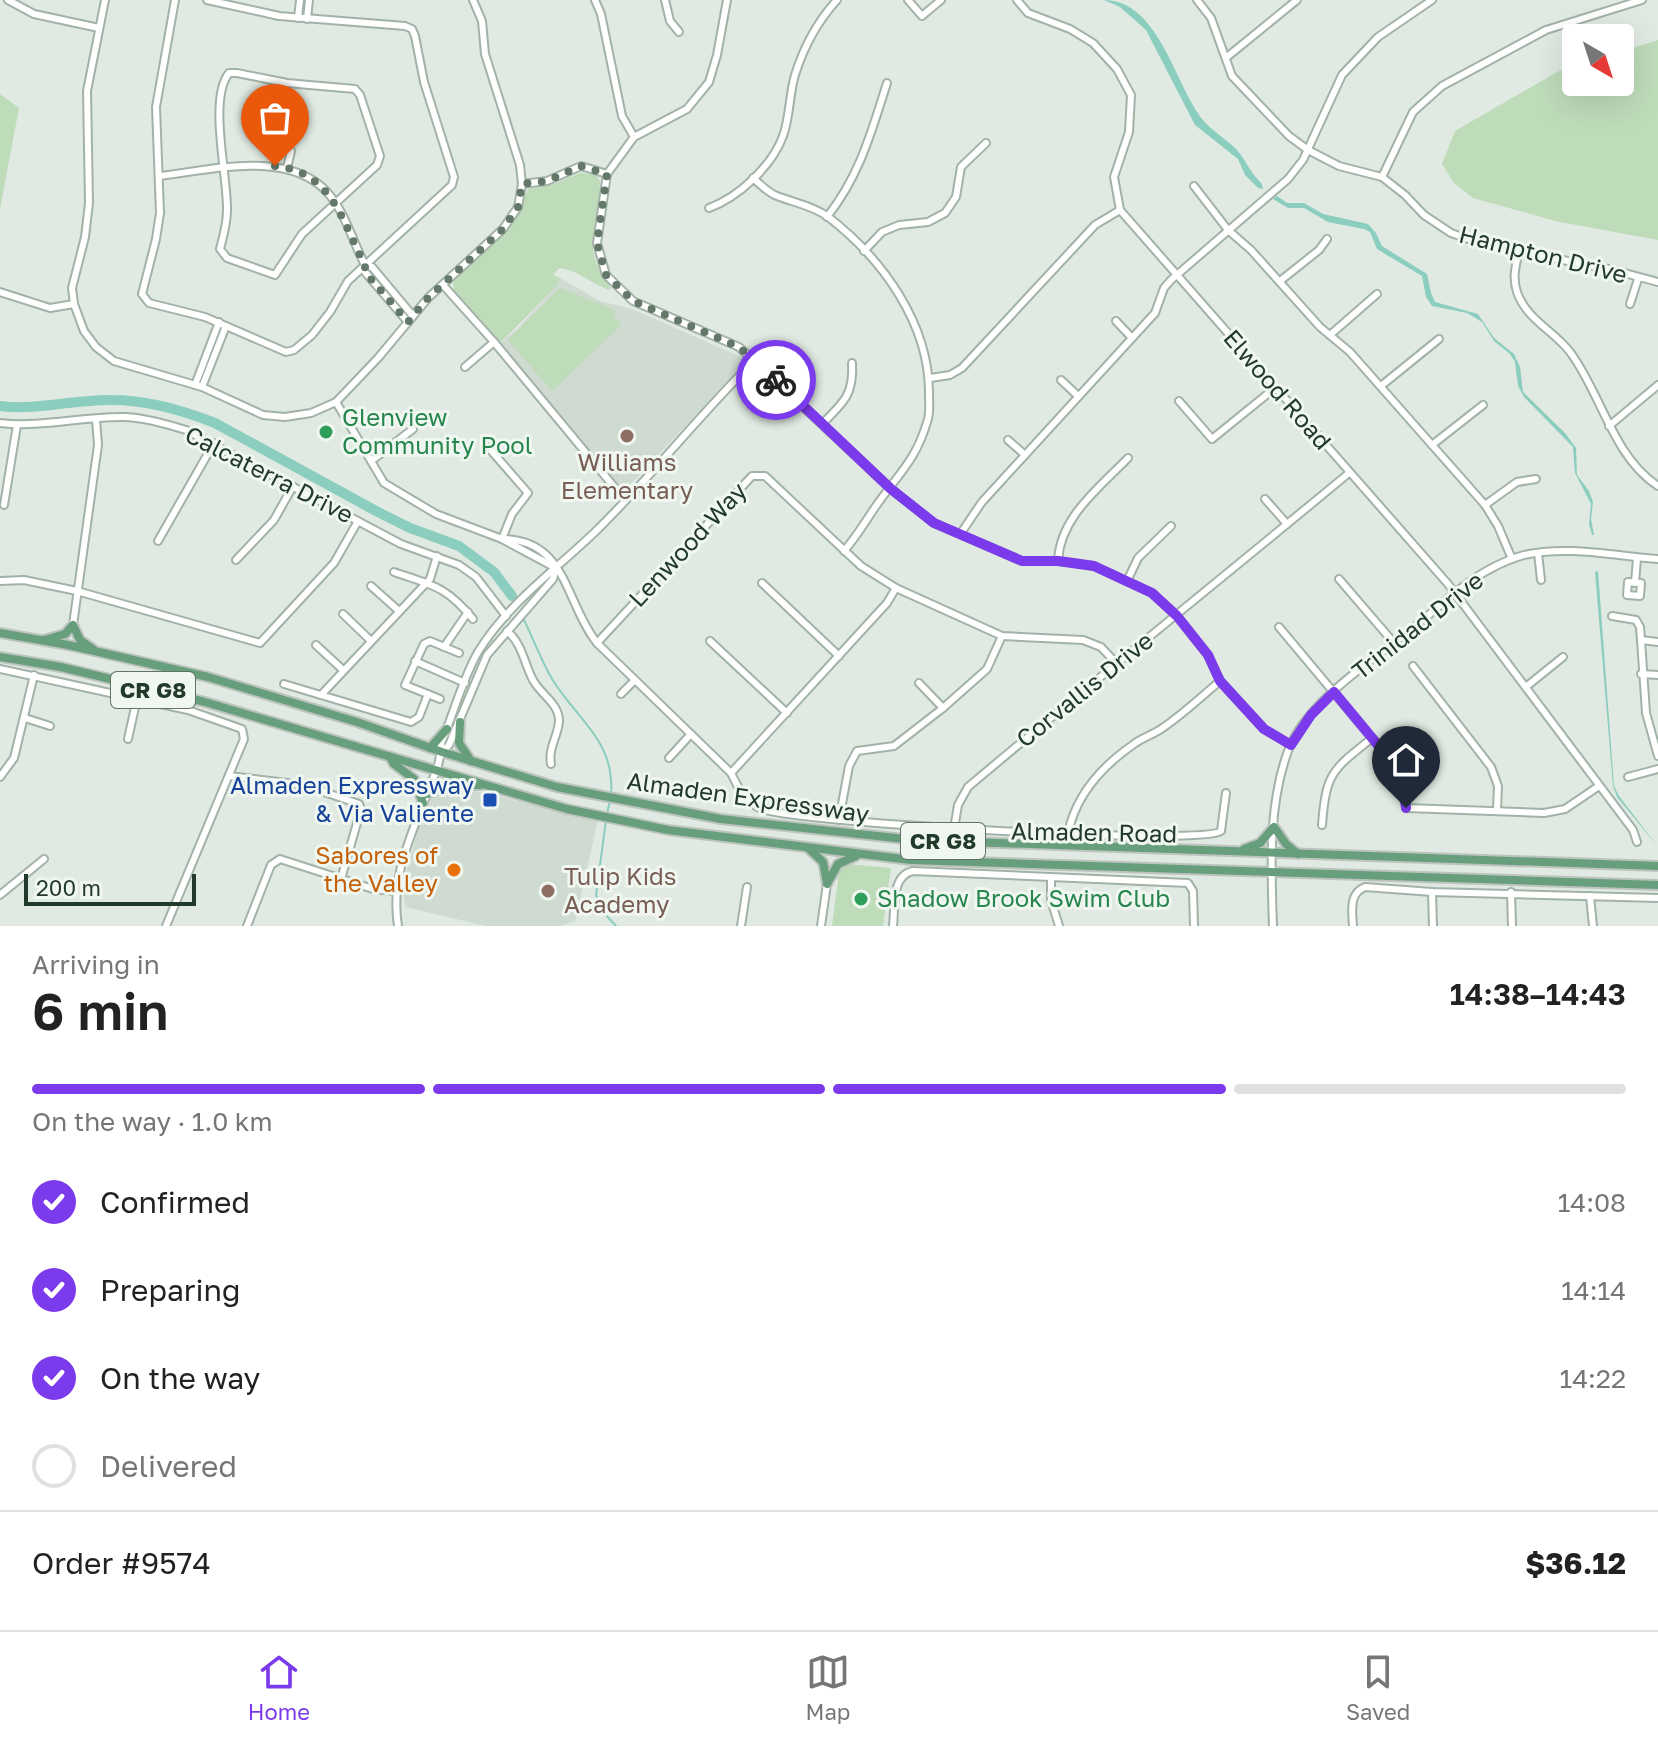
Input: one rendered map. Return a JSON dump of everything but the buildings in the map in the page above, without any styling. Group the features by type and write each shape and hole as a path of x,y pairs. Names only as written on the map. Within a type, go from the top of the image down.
{"main road":[{"path":"43,640 65,634 73,625 80,640 97,651"},
{"name":"Almaden Expressway","path":"0,633 97,651 208,677 557,787 721,819 914,840 1658,866"},
{"name":"Almaden Expressway","path":"0,657 61,667 205,702 484,785 602,817 668,830 942,861 1658,885"},
{"path":"460,722 459,743 472,761"},
{"path":"430,748 447,729"},
{"path":"390,757 394,764 414,779 423,803"},
{"path":"427,794 450,785 484,785"},
{"path":"1235,852 1258,845 1274,827 1298,854"},
{"path":"807,848 823,862 827,884"},
{"path":"827,884 835,867 843,860 861,854"}],"street":[{"path":"8,0 34,14 99,28"},
{"path":"105,0 87,91 89,203 85,237 72,288 84,331 107,356 128,366 199,386 263,415 285,417 311,413 336,402 410,319 503,229 518,207 522,184 520,165 485,54 482,21 473,0"},
{"path":"175,0 157,94 155,122 160,176 156,239 142,294 149,303 222,324 290,352 312,335 348,281 452,185 454,177 424,82 412,29 298,18 235,8 207,0"},
{"path":"298,18 300,0"},
{"path":"307,19 309,0"},
{"path":"595,0 601,14 622,116 634,137"},
{"path":"665,0 670,21 679,32"},
{"path":"727,0 709,82 687,109 634,137 607,174 597,243 606,275 633,301 739,347 891,489 934,523 1022,561 1058,561 1094,566 1128,579 1152,593 1177,616 1208,655 1220,681 1264,729 1291,745"},
{"path":"709,208 722,203 768,162 783,137 794,77 807,41 837,0"},
{"path":"908,0 922,16 941,0"},
{"path":"930,378 950,375 962,368 1095,225 1120,210 1114,177 1129,132 1131,95 1117,69 1093,43 1070,29 1028,13 1017,0"},
{"name":"Hampton Drive","path":"1197,0 1211,18 1232,76 1289,136 1308,150 1339,166 1382,177 1424,215 1451,233 1483,244 1658,282"},
{"path":"1227,57 1297,0"},
{"path":"961,533 971,515 1155,313 1164,288 1288,179 1308,150 1342,75 1378,37 1432,0"},
{"path":"1382,177 1413,112 1442,86 1546,30 1642,0"},
{"path":"229,73 287,83 352,87 360,95 380,161 335,203 302,234 278,272 270,275 221,253 227,213 220,105 224,80 229,73"},
{"path":"827,217 844,195 861,162 887,83"},
{"path":"864,251 882,232 899,225 928,222 945,213 956,197 961,167 986,143"},
{"path":"287,168 291,151"},
{"path":"160,176 257,166 287,168 317,183 335,203 365,265 365,272 410,319"},
{"path":"522,184 547,181 581,166 607,174"},
{"path":"753,178 774,196 805,203 827,217 864,251 893,283 913,318 923,346 930,378 929,415 915,457 844,551"},
{"path":"1194,186 1228,230 1381,386 1485,505 1512,559"},
{"name":"Elwood Road","path":"1120,210 1455,594 1633,830 1637,842"},
{"path":"1280,281 1319,250 1327,239"},
{"path":"1519,250 1513,274 1525,309 1568,349 1586,375 1621,446 1658,486"},
{"path":"1630,304 1638,279"},
{"path":"443,285 625,500"},
{"path":"0,292 50,308 74,304"},
{"path":"1330,335 1377,294"},
{"path":"1116,321 1132,338"},
{"path":"199,386 222,324"},
{"path":"1381,386 1439,339"},
{"path":"465,367 494,342"},
{"path":"398,926 396,891 400,865 436,770 442,752 441,743 477,654 506,616 546,573 556,568 625,500 755,360"},
{"path":"823,423 846,399 853,380 852,363"},
{"path":"1061,380 1078,396"},
{"path":"1609,426 1658,385"},
{"path":"1179,401 1212,439 1275,388"},
{"path":"336,402 384,483 413,502 502,539 525,542 552,558 597,643 731,773 887,603 896,588"},
{"path":"1432,445 1483,405"},
{"name":"Calcaterra Drive","path":"0,423 17,425 124,417 186,430 401,544 459,565 476,577 506,616"},
{"path":"73,625 98,445 96,420"},
{"path":"4,505 17,425"},
{"path":"371,461 413,429"},
{"path":"1008,440 1025,455"},
{"path":"158,541 214,443"},
{"path":"488,447 528,493 512,514 502,539"},
{"path":"1058,561 1058,543 1068,522 1128,458"},
{"name":"Corvallis Drive","path":"954,829 958,805 968,787 1349,473"},
{"name":"Lenwood Way","path":"597,643 752,476 765,476 861,566 896,588 1002,636 1083,640 1101,647 1116,663"},
{"path":"1485,505 1517,482 1536,479"},
{"path":"236,560 274,520 293,486"},
{"path":"1265,499 1287,524"},
{"path":"0,581 24,580 77,591 260,643 334,563 358,521"},
{"path":"1128,579 1138,558 1171,526"},
{"name":"Trinidad Drive","path":"1273,926 1274,827 1279,782 1291,745 1311,715 1334,692 1455,594 1493,567 1512,559 1563,551 1658,559"},
{"path":"1538,553 1541,580"},
{"path":"321,695 430,579 437,556"},
{"path":"1635,583 1637,558"},
{"path":"484,661 553,579 556,568"},
{"path":"394,572 433,585 456,599 470,616 444,647"},
{"path":"1339,579 1394,643"},
{"path":"762,583 839,656"},
{"path":"371,586 399,611"},
{"path":"343,614 371,641"},
{"path":"506,616 521,614"},
{"path":"442,752 449,745 460,722 488,647 505,625 506,616"},
{"path":"1612,616 1636,620 1640,627 1646,713 1658,756"},
{"path":"1279,627 1397,768 1403,783 1406,808 1544,813 1565,809 1599,786"},
{"path":"507,631 518,643 534,681 553,704 559,721 549,753 551,764"},
{"path":"839,820 849,766 857,751 894,746 943,708 987,669 1002,636"},
{"path":"1641,640 1658,642"},
{"path":"440,699 405,685 424,644 430,641 459,653"},
{"path":"710,641 787,713"},
{"path":"316,645 343,670"},
{"path":"1527,686 1563,657"},
{"path":"415,661 465,683"},
{"path":"1413,666 1491,767 1498,786 1497,810"},
{"path":"0,669 188,710 242,729 244,739 166,926"},
{"path":"1641,674 1658,675"},
{"path":"0,777 14,758 34,675"},
{"path":"621,694 634,681"},
{"path":"1068,833 1073,813 1088,786 1104,768 1133,744 1161,729 1220,681"},
{"path":"919,683 943,708"},
{"path":"284,684 411,722 419,717 428,694"},
{"path":"128,739 137,698"},
{"path":"25,718 50,726"},
{"path":"669,758 691,734"},
{"path":"1322,825 1324,793 1329,778 1371,739"},
{"path":"1628,777 1658,769"},
{"name":"Almaden Road","path":"731,773 741,793 755,805 770,811 954,829 1164,837 1217,835 1221,831 1226,793"},
{"path":"229,776 304,785 359,804 361,809 341,879"},
{"path":"0,895 44,859"},
{"path":"247,926 271,865 277,860 284,859 373,889 396,891"},
{"name":"Almaden Road","path":"893,926 898,881 902,874 913,871 1179,882 1190,885 1194,926"},
{"path":"1051,877 1053,911 1059,926"},
{"path":"821,926 827,884"},
{"path":"741,926 747,887"},
{"path":"1353,926 1353,901 1358,890 1369,887 1432,892 1658,898"},
{"path":"1432,892 1433,926"},
{"path":"1511,892 1512,926"},
{"path":"1590,896 1593,926"}],"shaded area":[{"name":"Williams Elementary","path":"560,278 600,301 632,309 748,360 624,491 500,343 557,286"},
{"path":"437,782 598,820 575,921 561,926 486,926 405,907 403,884 418,830"}],"green space":[{"path":"1658,40 1658,240 1555,221 1473,198 1454,183 1442,164 1455,131 1562,70 1562,96 1634,96 1634,48"},
{"path":"0,94 19,108 0,209"},
{"path":"580,173 596,175 600,181 593,247 595,260 611,288 609,290 559,268 553,275 560,278 557,286 500,343 454,291 453,282 507,232 517,217 528,189 554,184"},
{"path":"560,288 616,311 613,315 621,325 552,391 508,340"},
{"name":"Shadow Brook Swim Club","path":"848,864 891,868 883,926 832,926 839,872"}],"water":[{"path":"1104,0 1123,4 1139,14 1152,29 1203,120 1236,149 1263,189 1245,175 1238,159 1195,125 1146,30 1120,7"},
{"path":"1277,196 1287,203 1304,203 1323,214 1368,224 1382,246 1427,274 1435,302 1478,314 1494,338 1514,354 1520,367 1523,392 1576,448 1577,475 1593,502 1591,519 1594,535 1589,524 1591,504 1575,473 1573,447 1524,397 1518,386 1515,362 1494,341 1482,322 1467,313 1432,306 1426,297 1422,276 1377,249 1370,232 1328,222 1304,208 1288,208 1273,199"},
{"path":"1598,571 1614,786 1658,847 1617,797 1613,786 1595,572"}],"waterway":[{"path":"0,406 125,400 203,418 376,511 410,528 459,546 494,572 512,596"},
{"path":"524,620 554,682 601,746 611,776 611,794"},
{"path":"607,814 610,800"},
{"path":"606,820 596,895 605,914 616,926"}],"way so far":[{"path":"275,166 307,177 328,194 345,219 365,265 365,272 408,322 428,298 503,229 518,207 522,184 547,181 581,166 607,174 597,243 606,275 633,301 739,347 776,380"}],"place":[{"name":"Glenview Community Pool","path":"326,432"},
{"name":"Williams Elementary","path":"627,436"},
{"name":"Almaden Expressway & Via Valiente","path":"490,800"},
{"name":"Sabores of the Valley","path":"454,870"},
{"name":"Tulip Kids Academy","path":"548,891"},
{"name":"Shadow Brook Swim Club","path":"861,899"}],"route":[{"path":"776,380 891,489 934,523 1022,561 1058,561 1094,566 1128,579 1152,593 1177,616 1208,655 1220,681 1264,729 1291,745 1311,715 1334,692 1397,768 1403,783 1406,808"}]}
